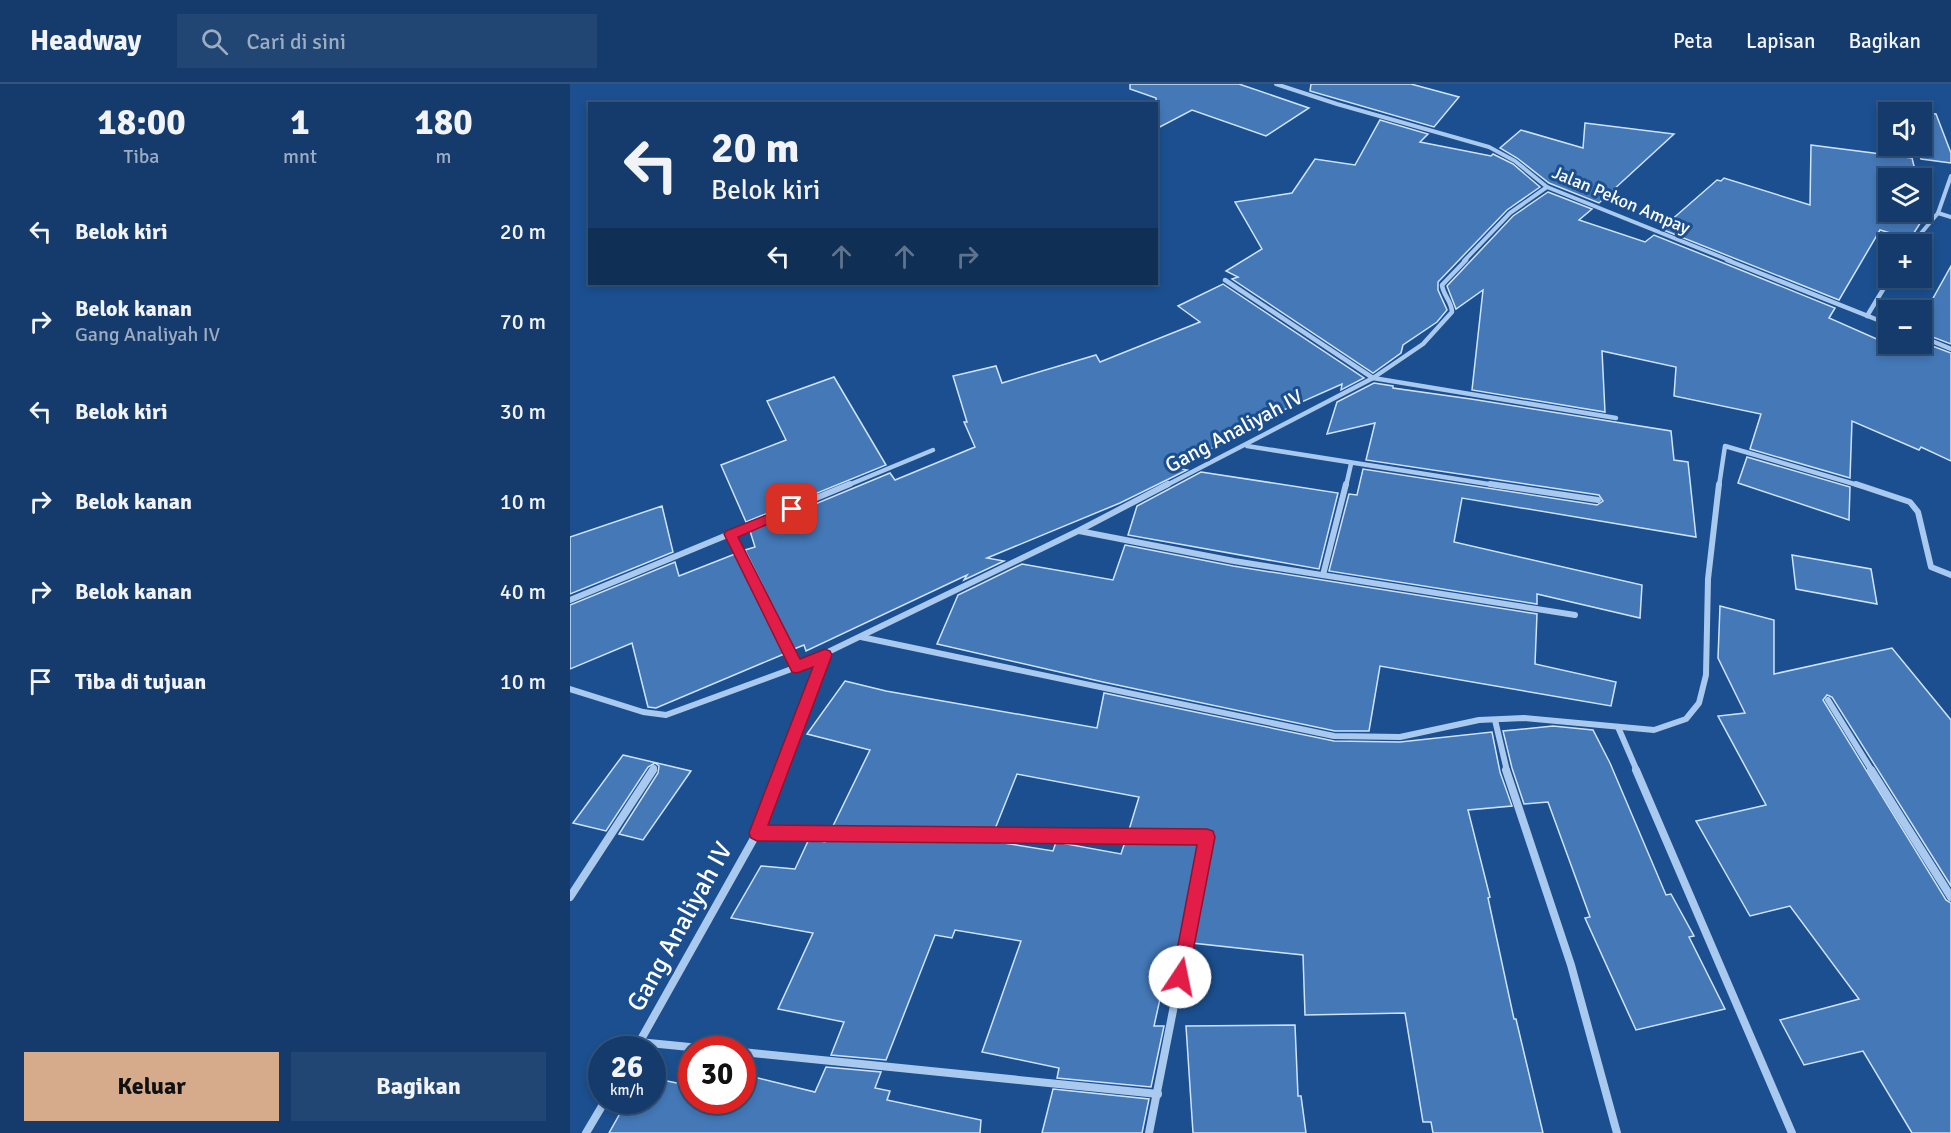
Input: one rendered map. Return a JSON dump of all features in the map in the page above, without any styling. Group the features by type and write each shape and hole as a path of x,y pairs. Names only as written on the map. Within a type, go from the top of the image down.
{"street":[{"name":"Jalan Pekon Ampay","path":"1276,84 1337,104 1489,147 1515,161 1547,187 1878,320"},
{"path":"1920,234 1938,213 1951,176"},
{"name":"Gang Analiyah IV","path":"570,688 643,712 666,715 825,655 1246,446 1373,378 1423,344 1452,312 1452,306 1443,293 1442,285 1510,213 1547,187"},
{"path":"1938,213 1951,217"},
{"path":"1225,280 1373,378 1616,418"},
{"path":"1867,316 1884,288"},
{"path":"1932,341 1951,349"},
{"path":"1246,446 1351,464 1598,500"},
{"path":"861,636 1334,736 1400,737 1479,720 1524,718 1654,730 1669,727 1688,720 1699,704 1705,679 1708,577 1725,446 1844,480 1910,502 1918,512 1931,567 1951,575"},
{"path":"570,600 933,450"},
{"path":"1323,575 1351,464"},
{"path":"1078,531 1323,575 1575,615"},
{"path":"731,534 797,667"},
{"name":"Gang Analiyah IV","path":"643,1036 757,833 825,655"},
{"path":"1827,700 1951,897"},
{"path":"1495,720 1501,754 1511,789 1521,810 1571,965 1617,1133"},
{"path":"1618,727 1792,1133"},
{"path":"570,897 654,768"},
{"path":"757,833 1207,837 1149,1133"},
{"path":"756,1053 1158,1094"},
{"path":"586,1133 597,1114"}],"building":[{"path":"1130,84 1239,84 1309,108 1266,136 1192,110 1158,128 1156,98 1130,89"},
{"path":"1311,84 1411,84 1459,97 1434,127 1310,91"},
{"path":"1932,114 1936,114 1951,153 1951,163 1921,159 1920,156 1932,156"},
{"path":"1380,120 1428,134 1420,142 1491,156 1493,154 1513,164 1540,187 1507,210 1438,282 1438,290 1447,310 1437,322 1403,345 1401,353 1373,373 1232,279 1238,277 1226,271 1262,249 1235,202 1292,193 1315,159 1355,165"},
{"path":"1585,123 1674,134 1599,203 1549,183 1500,148 1521,130 1583,148"},
{"path":"1811,145 1878,154 1878,156 1912,158 1914,168 1878,168 1878,222 1921,222 1913,234 1893,234 1880,230 1839,300 1661,229 1717,180 1721,181 1724,178 1810,205"},
{"path":"1548,192 1592,209 1579,220 1645,242 1654,235 1835,308 1829,318 1878,340 1878,354 1932,354 1932,346 1951,353 1951,461 1852,421 1850,478 1750,449 1761,414 1674,396 1676,367 1602,351 1605,412 1472,390 1483,290 1456,309 1447,286 1513,216"},
{"path":"1951,266 1951,344 1932,337 1932,300"},
{"path":"1223,284 1364,378 1341,390 1342,384 1234,432 1239,436 1171,467 1187,470 1120,503 987,558 1004,561 964,580 967,575 806,651 804,645 794,649 745,550 755,547 750,531 890,473 895,480 975,447 964,422 967,422 953,376 996,366 1002,383 1096,355 1100,362 1200,322 1178,306"},
{"path":"834,377 886,465 746,522 721,465 786,440 767,401"},
{"path":"1374,383 1393,386 1393,388 1671,431 1674,460 1688,462 1696,537 1462,498 1454,542 1642,585 1640,618 1537,594 1537,604 1329,571 1349,494 1357,495 1363,469 1597,505 1603,501 1599,495 1366,460 1375,423 1327,434 1337,402"},
{"path":"1747,457 1850,487 1849,520 1738,483"},
{"path":"1201,472 1338,493 1319,569 1128,535 1137,506"},
{"path":"662,506 673,552 570,594 570,537"},
{"path":"1125,545 1233,566 1537,614 1535,664 1616,682 1611,706 1380,666 1369,731 1335,731 937,644 958,595 1022,564 1113,580"},
{"path":"735,554 784,654 656,708 648,707 632,643 570,669 570,605 675,562 679,576"},
{"path":"1792,555 1871,569 1877,604 1796,589"},
{"path":"1720,606 1774,620 1774,674 1892,648 1951,720 1951,886 1832,697 1827,695 1823,700 1946,900 1951,903 1951,1133 1912,1133 1863,1051 1804,1065 1780,1020 1859,999 1790,906 1750,916 1696,821 1766,805 1718,716 1745,713 1718,658"},
{"path":"845,681 886,691 1097,728 1104,693 1334,741 1400,742 1492,732 1500,772 1512,806 1468,810 1490,897 1488,898 1514,1019 1516,1019 1543,1133 1433,1133 1431,1122 1423,1122 1405,1013 1305,1015 1303,955 1192,943 1213,835 1207,831 1129,830 1139,797 1017,774 995,829 832,828 870,750 807,734"},
{"path":"1553,726 1593,730 1610,763 1666,895 1671,894 1694,936 1689,937 1725,1009 1636,1030 1585,918 1590,917 1548,802 1524,804 1512,768 1503,731"},
{"path":"623,755 691,771 643,840 619,834 658,773 659,766 655,763 648,767 606,831 573,823"},
{"path":"809,839 825,842 826,840 991,841 1053,851 1056,842 1121,854 1125,842 1200,843 1180,941 1174,964 1168,963 1154,1026 1164,1026 1151,1087 1057,1078 1059,1068 982,1052 1021,941 955,930 952,938 935,935 886,1060 831,1055 844,1022 778,1009 813,933 731,918 761,866 795,869"},
{"path":"1295,1025 1298,1096 1301,1096 1306,1133 1193,1133 1186,1026"},
{"path":"826,1067 881,1072 875,1088 890,1091 887,1100 981,1120 980,1133 609,1133 620,1114 666,1114 666,1081 678,1083 678,1114 756,1114 756,1077 815,1092"},
{"path":"1053,1089 1149,1099 1142,1133 1042,1133"}],"route":[{"path":"792,509 731,534 797,667 825,655 757,833 1207,837 1180,977"}]}
